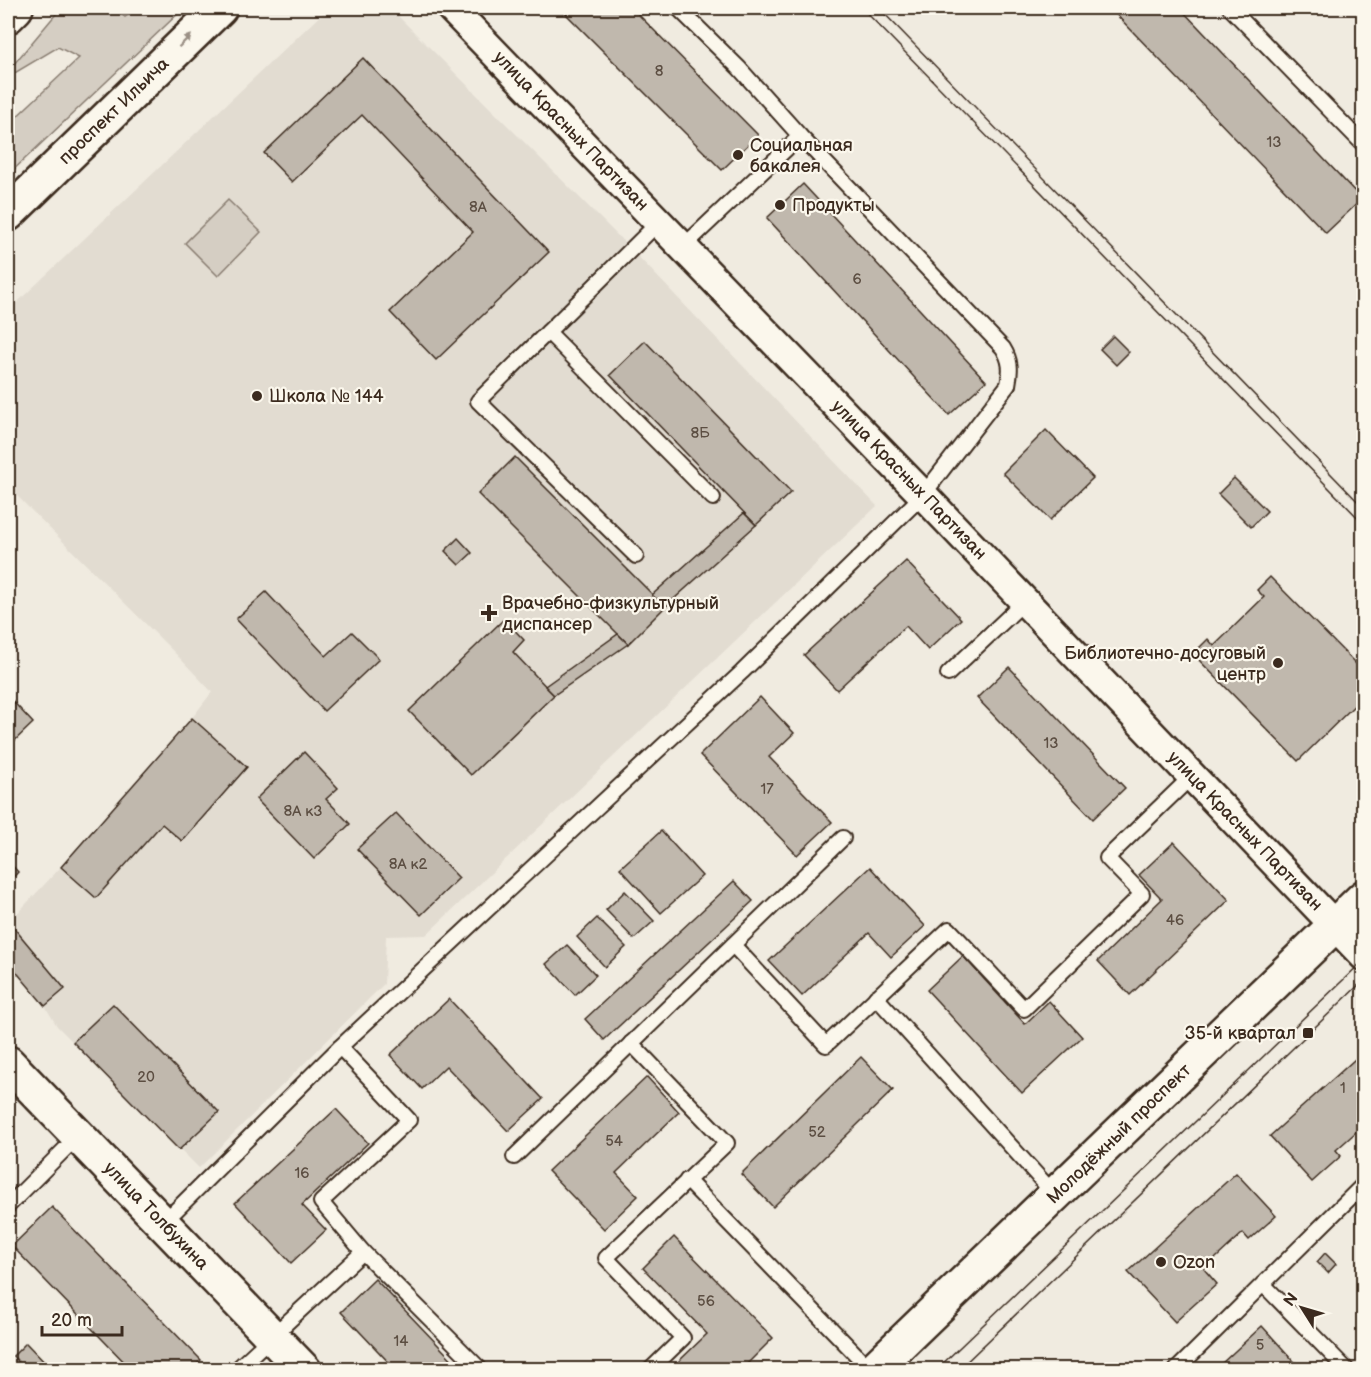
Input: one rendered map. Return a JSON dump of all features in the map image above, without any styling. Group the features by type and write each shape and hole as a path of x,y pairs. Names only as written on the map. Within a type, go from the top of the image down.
{"street":[{"path":"8,16 16,8"},
{"name":"проспект Ильича","path":"8,214 220,8"},
{"name":"улица Красных Партизан","path":"451,8 923,495 1364,956"},
{"name":"Молодёжный проспект","path":"872,1370 1364,897"},
{"name":"улица Толбухина","path":"8,1063 304,1370"}],"lane":[{"path":"163,1223 340,1047 742,672 923,495 1008,385 1011,371 1009,358 1003,348 800,136 739,68 678,8"},
{"path":"1230,8 1364,145"},
{"path":"683,248 800,136"},
{"path":"636,556 478,401 659,222"},
{"path":"548,332 713,498"},
{"path":"948,674 1025,601"},
{"path":"733,945 826,1044 950,929 1024,1009 1142,894 1107,858 1192,776"},
{"path":"514,1157 843,838"},
{"path":"876,997 1055,1195"},
{"path":"631,1043 727,1143 606,1258 683,1338 650,1370"},
{"path":"340,1047 409,1120 321,1202 363,1252 481,1370"},
{"path":"8,1206 78,1136"},
{"path":"687,1180 872,1370"},
{"path":"1176,1370 1364,1184"},
{"path":"236,1370 363,1252"},
{"path":"1263,1284 1347,1370"}],"shaded area":[{"path":"61,8 113,8 125,17 139,8 184,8 8,175 8,121 12,121 79,58 58,47 8,77 8,71"},
{"path":"328,8 390,8 631,249 877,506 426,935 386,936 384,984 199,1168 57,1026 45,1006 8,962 8,923 61,867 192,718 212,692 8,487 8,311"},
{"path":"228,200 261,232 218,276 185,243"}],"building":[{"path":"560,8 632,8 758,135 722,170"},
{"path":"1110,8 1180,8 1362,199 1326,233"},
{"path":"363,58 549,252 436,360 390,312 473,232 362,115 292,182 264,153"},
{"path":"803,184 986,381 949,415 767,218"},
{"path":"1113,336 1129,352 1116,365 1100,349"},
{"path":"645,341 791,492 756,525 610,375"},
{"path":"1046,430 1093,478 1050,520 1003,473"},
{"path":"515,457 665,607 628,644 478,494"},
{"path":"1234,478 1267,511 1251,527 1218,494"},
{"path":"744,513 756,525 665,607 652,595"},
{"path":"458,538 472,553 459,565 445,551"},
{"path":"906,561 961,619 928,650 906,626 837,690 804,655"},
{"name":"Библиотечно-досуговый центр","path":"1270,577 1364,672 1364,696 1298,761 1193,654 1208,639 1214,646 1264,597 1257,590"},
{"path":"266,592 326,656 352,632 379,659 324,711 236,619"},
{"path":"504,619 524,640 513,652 554,695 471,775 409,711"},
{"path":"618,634 628,644 554,695 545,686"},
{"path":"1009,667 1125,788 1093,819 977,698"},
{"path":"8,696 33,723 8,747"},
{"path":"760,697 794,733 769,757 832,822 797,855 700,755"},
{"path":"192,718 247,767 182,841 162,824 96,898 61,867"},
{"path":"304,752 338,788 326,799 350,824 314,859 256,799"},
{"path":"396,813 459,878 421,915 357,849"},
{"path":"661,831 702,876 661,913 620,868"},
{"path":"1174,842 1229,900 1130,995 1098,961 1162,899 1139,875"},
{"path":"8,861 18,872 8,883"},
{"path":"870,867 925,926 891,957 869,933 802,996 769,961"},
{"path":"734,881 753,901 604,1040 585,1019"},
{"path":"625,891 654,921 634,939 606,910"},
{"path":"597,918 626,947 605,967 577,937"},
{"path":"9,922 65,989 45,1006 8,962"},
{"path":"567,945 596,975 575,995 546,964"},
{"path":"963,956 1025,1024 1049,1001 1082,1037 1022,1093 927,990"},
{"path":"449,999 543,1099 508,1131 446,1066 422,1089 390,1055"},
{"path":"113,1004 219,1112 179,1150 73,1042"},
{"path":"1364,1051 1364,1125 1336,1150 1341,1156 1312,1182 1270,1136"},
{"path":"861,1057 893,1090 773,1207 741,1174"},
{"path":"647,1077 679,1112 616,1173 638,1196 604,1229 548,1171"},
{"path":"336,1109 368,1143 302,1205 326,1230 291,1263 235,1203"},
{"path":"1236,1173 1276,1216 1249,1240 1243,1233 1204,1269 1217,1284 1175,1322 1128,1272"},
{"path":"52,1207 201,1360 191,1370 132,1370 12,1246"},
{"path":"674,1237 773,1338 741,1370 688,1370 679,1361 707,1334 643,1268"},
{"path":"1325,1253 1336,1264 1328,1273 1317,1262"},
{"path":"375,1279 462,1370 396,1370 341,1312"},
{"path":"1262,1326 1302,1370 1227,1370 1221,1364"},
{"path":"26,1343 52,1370 26,1370 13,1356"}],"tram line":[{"path":"862,8 1364,524"},
{"path":"879,8 1364,508"},
{"path":"936,1370 1364,960"},
{"path":"958,1370 1364,980"}],"place":[{"name":"Социальная бакалея","path":"738,155"},
{"name":"Продукты","path":"780,205"},
{"name":"Школа № 144","path":"257,396"},
{"name":"Врачебно-физкультурный диспансер","path":"489,613"},
{"name":"Библиотечно-досуговый центр","path":"1278,663"},
{"name":"35-й квартал","path":"1308,1033"},
{"name":"Ozon","path":"1161,1262"}]}
